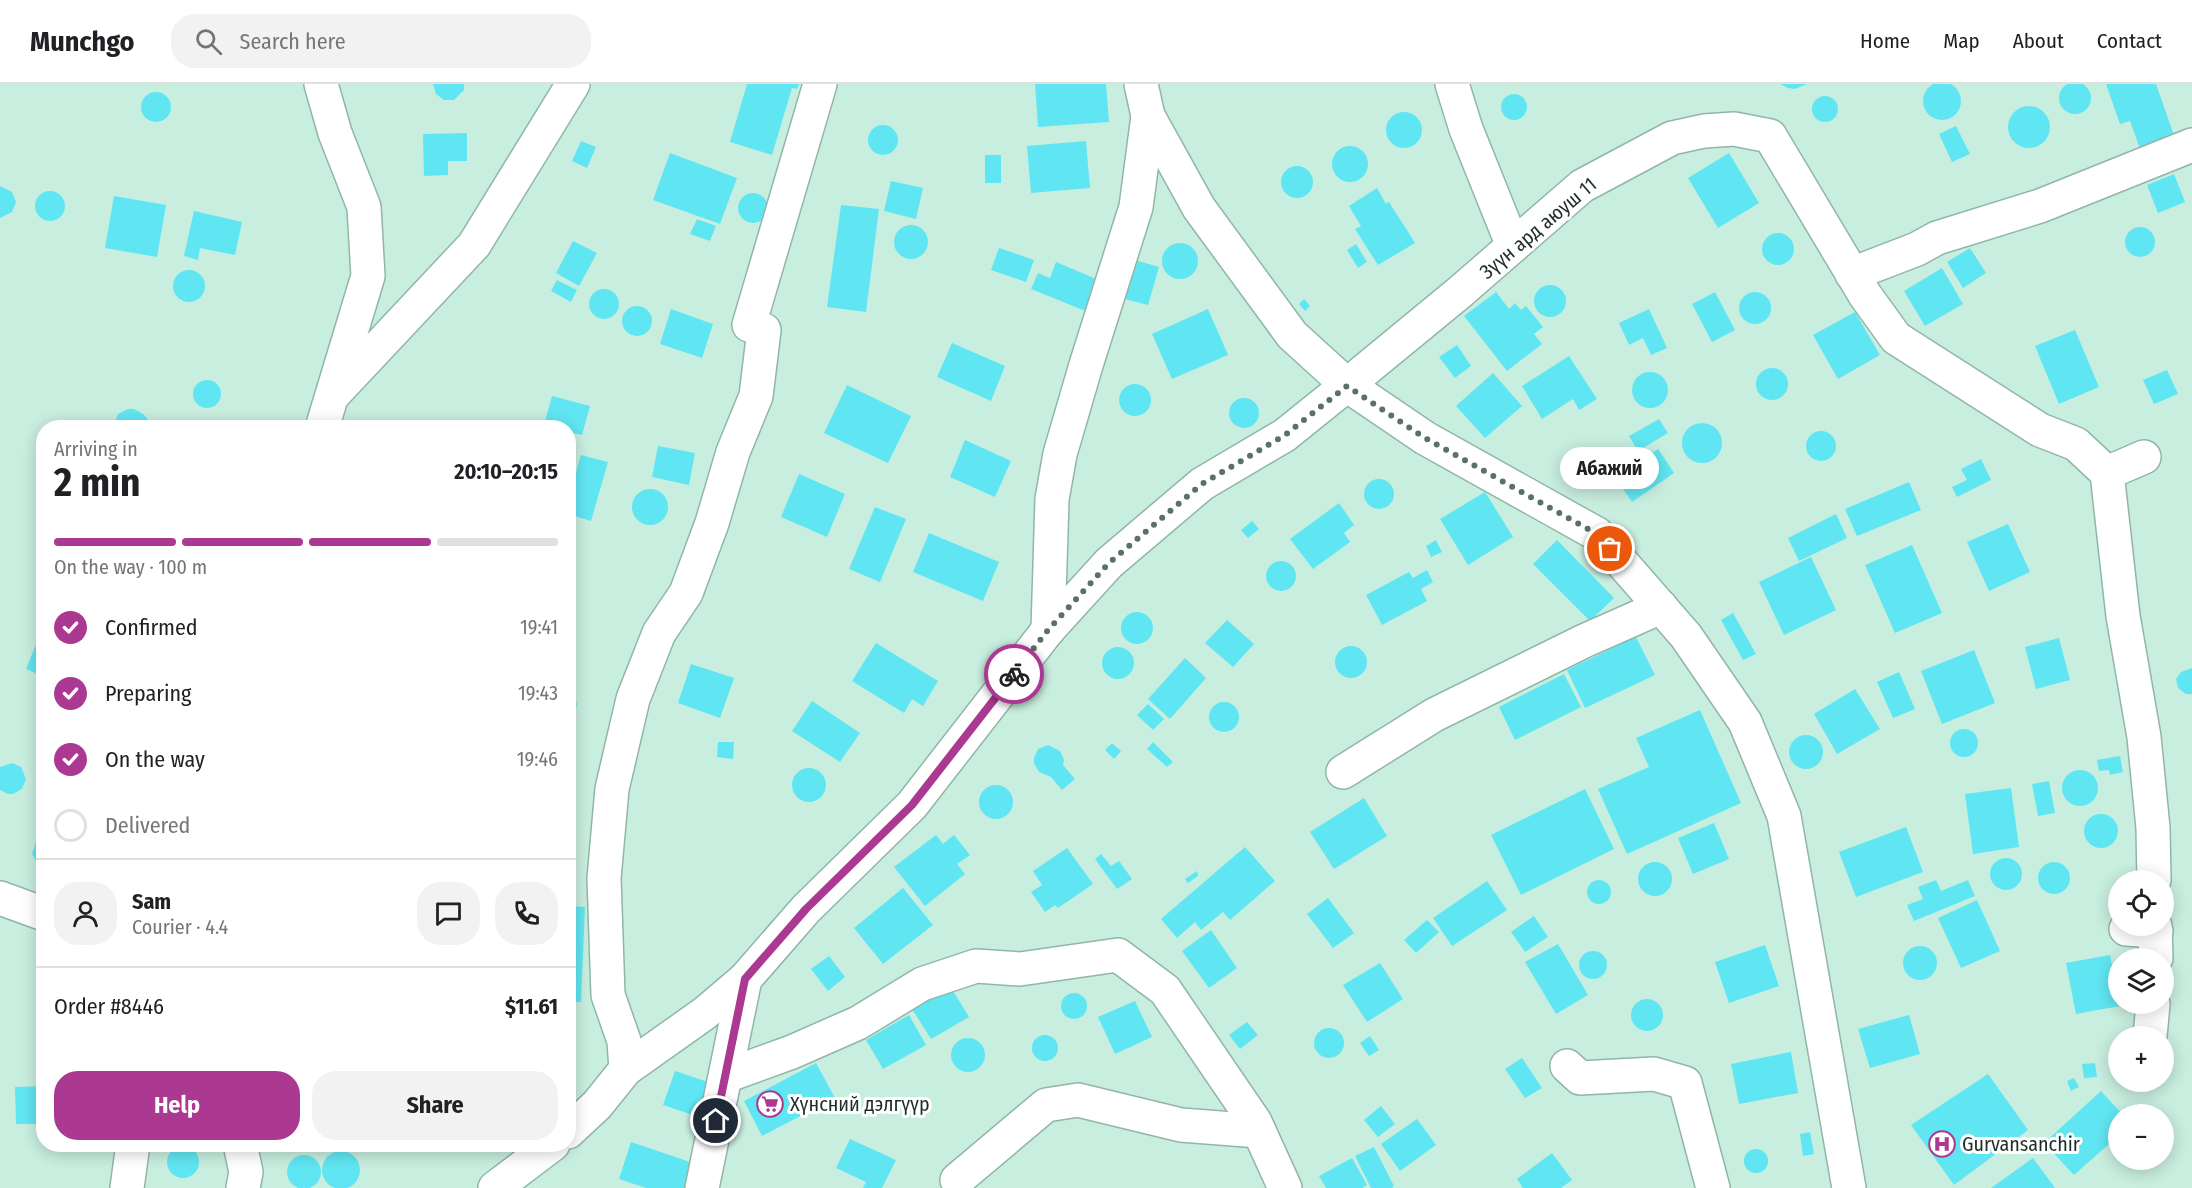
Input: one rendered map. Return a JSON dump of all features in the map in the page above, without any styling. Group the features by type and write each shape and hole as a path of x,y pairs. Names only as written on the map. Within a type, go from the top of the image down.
{"street":[{"path":"321,84 335,133 364,207 368,276 325,420"},
{"path":"334,394 474,245 573,84"},
{"path":"626,1070 624,1041 608,995 604,878 612,789 633,699 659,633 686,593 712,523 733,452 756,396 764,330 749,325 820,84"},
{"path":"1141,84 1148,116 1199,208 1292,335 1347,386 1425,438 1597,534 1686,636 1745,722 1784,816 1849,1188"},
{"path":"1452,84 1466,129 1513,246"},
{"path":"1048,630 1052,499 1064,443 1136,207 1148,116"},
{"name":"Зүүн ард аюуш 11","path":"576,1125 597,1105 626,1070 705,1013 745,979 806,909 912,805 1048,630 1109,563 1202,484 1285,435 1347,386 1582,186 1672,138 1704,131 1734,129 1770,136 1865,296 1896,338 2040,430 2076,444 2107,473"},
{"path":"1852,274 1917,249 1937,238 2040,206 2192,145"},
{"path":"2144,457 2107,473 2123,616 2144,737 2153,828 2154,870"},
{"path":"1343,772 1434,715 1584,641 1661,607"},
{"path":"0,898 36,911"},
{"path":"726,1076 792,1052 858,1023 922,984 976,966 1020,969 1118,955 1165,990 1205,1046 1259,1131 1285,1188"},
{"path":"702,1188 745,979"},
{"path":"1567,1066 1580,1078 1654,1074 1685,1083 1713,1188"},
{"path":"957,1180 1046,1105 1056,1103 1078,1100 1181,1125 1259,1131"},
{"path":"127,1188 132,1152"},
{"path":"242,1152 246,1172 243,1188"},
{"path":"495,1188 542,1152"}],"building":[{"path":"1942,82 1955,88 1961,101 1955,114 1942,120 1929,114 1923,101 1929,88"},
{"path":"2075,82 2086,87 2091,98 2086,109 2075,114 2064,109 2059,98 2064,87"},
{"path":"433,84 464,84 464,90 454,100 444,100 436,94"},
{"path":"747,84 799,84 797,89 792,88 772,155 730,142"},
{"path":"1035,84 1106,84 1109,122 1038,127"},
{"path":"1780,84 1807,84 1795,89"},
{"path":"2106,84 2156,84 2175,138 2140,149 2130,121 2120,124"},
{"path":"156,92 162,93 170,101 170,113 162,121 156,122 150,121 142,113 141,107 142,101 150,93"},
{"path":"1514,94 1523,98 1527,107 1523,116 1514,120 1505,116 1501,107 1505,98"},
{"path":"1825,96 1834,100 1838,109 1834,118 1825,122 1816,118 1812,109 1816,100"},
{"path":"2029,106 2037,107 2044,112 2049,119 2049,135 2044,142 2037,147 2029,148 2021,147 2014,142 2009,135 2008,127 2009,119 2014,112 2021,107"},
{"path":"1404,112 1416,118 1422,130 1416,142 1404,148 1392,142 1386,130 1392,118"},
{"path":"883,125 894,129 898,140 894,151 883,155 872,151 868,140 872,129"},
{"path":"1956,126 1970,154 1952,162 1939,134"},
{"path":"467,133 467,161 448,161 448,175 424,176 423,134"},
{"path":"581,141 596,147 587,168 572,161"},
{"path":"1086,141 1090,188 1031,193 1027,146"},
{"path":"1350,146 1363,151 1368,164 1363,177 1350,182 1337,177 1332,164 1337,151"},
{"path":"670,153 737,178 720,224 653,200"},
{"path":"1729,153 1759,203 1718,228 1688,178"},
{"path":"985,155 1001,155 1001,183 985,183"},
{"path":"1297,166 1308,171 1313,182 1308,193 1297,198 1286,193 1281,182 1286,171"},
{"path":"2174,174 2185,202 2158,213 2147,185"},
{"path":"891,181 923,188 916,219 884,211"},
{"path":"0,186 12,192 16,202 12,212 0,218"},
{"path":"1377,188 1386,204 1389,202 1415,243 1378,265 1355,229 1361,226 1349,206"},
{"path":"50,191 61,195 65,206 61,217 50,221 39,217 35,206 39,195"},
{"path":"753,193 763,198 768,208 763,218 753,223 743,218 738,208 743,198"},
{"path":"114,196 166,205 157,257 105,248"},
{"path":"841,205 879,209 866,312 827,307"},
{"path":"194,211 242,222 235,255 200,248 198,260 184,256"},
{"path":"697,219 716,226 710,241 690,234"},
{"path":"911,225 923,230 928,242 923,254 911,259 899,254 894,242 899,230"},
{"path":"2140,227 2151,231 2155,242 2151,253 2140,257 2129,253 2125,242 2129,231"},
{"path":"1778,233 1789,238 1794,249 1789,260 1778,265 1767,260 1762,249 1767,238"},
{"path":"573,241 597,253 579,286 556,273"},
{"path":"1180,243 1193,248 1198,261 1193,274 1180,279 1167,274 1162,261 1167,248"},
{"path":"1356,244 1367,262 1358,268 1347,250"},
{"path":"999,248 1034,260 1026,282 991,270"},
{"path":"1970,248 1986,273 1963,288 1947,262"},
{"path":"1135,260 1159,267 1148,305 1125,299"},
{"path":"1056,262 1101,281 1088,312 1031,289 1038,273 1050,278"},
{"path":"1942,268 1963,304 1925,326 1904,291"},
{"path":"189,270 200,275 205,286 200,297 189,302 178,297 173,286 178,275"},
{"path":"557,280 577,290 571,302 551,291"},
{"path":"1550,285 1562,289 1566,301 1562,313 1550,317 1538,313 1534,301 1538,289"},
{"path":"604,289 610,290 618,298 618,310 610,318 604,319 598,318 590,310 589,304 590,298 598,290"},
{"path":"1496,292 1509,309 1515,303 1521,310 1526,306 1543,327 1534,334 1542,344 1507,371 1464,316"},
{"path":"1715,292 1735,330 1712,342 1692,304"},
{"path":"1755,292 1767,296 1771,308 1767,320 1755,324 1743,320 1739,308 1743,296"},
{"path":"1304,299 1310,306 1305,311 1299,304"},
{"path":"637,306 643,307 651,315 651,327 643,335 637,336 631,335 623,327 622,321 623,315 631,307"},
{"path":"671,309 713,324 702,358 660,344"},
{"path":"1208,309 1228,355 1172,379 1152,334"},
{"path":"1649,309 1667,348 1651,355 1643,338 1629,345 1619,323"},
{"path":"1855,312 1880,355 1838,379 1813,335"},
{"path":"2075,330 2099,387 2059,404 2035,346"},
{"path":"952,343 1005,366 991,401 937,377"},
{"path":"1457,345 1471,366 1455,378 1439,357"},
{"path":"1569,356 1597,399 1579,410 1573,399 1542,419 1522,386"},
{"path":"1772,368 1783,373 1788,384 1783,395 1772,400 1761,395 1756,384 1761,373"},
{"path":"2167,370 2178,394 2154,404 2143,380"},
{"path":"1650,372 1663,377 1668,390 1663,403 1650,408 1637,403 1632,390 1637,377"},
{"path":"1493,373 1522,406 1485,438 1456,406"},
{"path":"207,380 217,384 221,394 217,404 207,408 197,404 193,394 197,384"},
{"path":"1135,384 1146,389 1151,400 1146,411 1135,416 1124,411 1119,400 1124,389"},
{"path":"847,385 911,416 888,463 824,433"},
{"path":"552,396 590,406 582,435 576,434 576,420 545,420"},
{"path":"1244,398 1255,402 1259,413 1255,424 1244,428 1233,424 1229,413 1233,402"},
{"path":"134,409 143,414 147,420 116,420 118,414"},
{"path":"1659,419 1668,433 1638,451 1629,436"},
{"path":"1702,423 1716,429 1722,443 1716,457 1702,463 1688,457 1682,443 1688,429"},
{"path":"1821,431 1832,435 1836,446 1832,457 1821,461 1810,457 1806,446 1810,435"},
{"path":"965,440 1011,461 995,497 950,477"},
{"path":"658,446 695,453 689,485 652,477"},
{"path":"1658,449 1674,473 1632,502 1616,479"},
{"path":"581,455 608,462 591,521 576,516 576,472"},
{"path":"1981,459 1991,480 1957,497 1952,487 1967,480 1961,469"},
{"path":"799,474 845,494 827,537 781,517"},
{"path":"1379,479 1390,483 1394,494 1390,505 1379,509 1368,505 1364,494 1368,483"},
{"path":"1909,482 1921,510 1857,536 1845,509"},
{"path":"650,489 663,494 668,507 663,520 650,525 637,520 632,507 637,494"},
{"path":"1485,492 1513,537 1468,565 1440,519"},
{"path":"1339,503 1354,525 1344,533 1350,542 1313,569 1290,539"},
{"path":"875,507 906,519 880,582 849,569"},
{"path":"1836,514 1847,538 1799,561 1788,538"},
{"path":"1252,521 1259,529 1248,538 1241,530"},
{"path":"2008,524 2030,572 1989,591 1967,542"},
{"path":"929,533 999,562 983,601 913,572"},
{"path":"1436,540 1442,552 1431,557 1426,546"},
{"path":"1557,540 1614,598 1590,621 1533,564"},
{"path":"1912,545 1942,613 1895,633 1865,565"},
{"path":"1811,557 1836,610 1784,635 1759,582"},
{"path":"1281,561 1292,565 1296,576 1292,587 1281,591 1270,587 1266,576 1270,565"},
{"path":"1427,570 1433,582 1421,589 1427,601 1382,625 1366,595 1409,572 1413,578"},
{"path":"1137,612 1149,616 1153,628 1149,640 1137,644 1125,640 1121,628 1125,616"},
{"path":"1733,613 1756,654 1743,660 1721,620"},
{"path":"1227,620 1254,644 1233,667 1205,643"},
{"path":"1636,637 1655,675 1585,708 1567,670"},
{"path":"2059,638 2070,680 2036,689 2025,647"},
{"path":"876,643 938,681 923,706 912,699 904,713 852,681"},
{"path":"36,644 36,673 26,669"},
{"path":"1351,646 1363,650 1367,662 1363,674 1351,678 1339,674 1335,662 1339,650"},
{"path":"1118,647 1129,652 1134,663 1129,674 1118,679 1107,674 1102,663 1107,652"},
{"path":"1974,650 1995,703 1942,724 1921,671"},
{"path":"1185,658 1206,678 1170,719 1148,699"},
{"path":"691,664 734,678 720,718 678,703"},
{"path":"2192,668 2192,694 2186,694 2178,688 2176,679 2181,672"},
{"path":"1899,672 1915,709 1893,718 1877,682"},
{"path":"1564,674 1581,707 1515,740 1499,707"},
{"path":"1855,689 1880,729 1837,754 1814,714"},
{"path":"812,701 860,733 840,762 792,731"},
{"path":"1224,702 1235,706 1239,717 1235,728 1224,732 1213,728 1209,717 1213,706"},
{"path":"1148,704 1164,719 1153,730 1137,715"},
{"path":"1700,710 1741,803 1627,854 1598,789 1649,767 1636,738"},
{"path":"1964,729 1974,733 1978,743 1974,753 1964,757 1954,753 1950,743 1954,733"},
{"path":"1806,735 1818,740 1823,752 1818,764 1806,769 1794,764 1789,752 1794,740"},
{"path":"718,742 734,742 733,759 717,757"},
{"path":"1153,742 1173,762 1167,767 1147,749"},
{"path":"1112,743 1121,751 1114,759 1105,750"},
{"path":"1048,745 1060,751 1064,760 1063,765 1075,779 1062,790 1051,777 1039,772 1034,763 1038,749"},
{"path":"2120,756 2123,772 2110,775 2109,770 2099,771 2097,760"},
{"path":"12,763 21,767 26,779 22,789 8,794 0,790 0,767"},
{"path":"809,768 821,773 826,785 821,797 809,802 797,797 792,785 797,773"},
{"path":"2080,770 2093,775 2098,788 2093,801 2080,806 2067,801 2062,788 2067,775"},
{"path":"2049,781 2055,813 2038,816 2032,784"},
{"path":"996,785 1008,790 1013,802 1008,814 996,819 984,814 979,802 984,790"},
{"path":"2011,788 2019,847 1973,854 1965,794"},
{"path":"1585,789 1614,849 1521,895 1491,835"},
{"path":"1364,798 1387,836 1334,869 1310,832"},
{"path":"2101,814 2113,819 2118,831 2113,843 2101,848 2089,843 2084,831 2089,819"},
{"path":"1714,823 1729,859 1693,874 1678,838"},
{"path":"1906,827 1923,872 1856,897 1839,852"},
{"path":"936,835 943,844 954,835 970,855 957,864 965,874 925,906 894,867"},
{"path":"36,842 36,860 32,854"},
{"path":"1245,847 1275,881 1230,920 1223,912 1201,930 1195,922 1177,938 1161,919"},
{"path":"1067,848 1093,884 1058,908 1055,905 1045,912 1031,892 1042,885 1033,871"},
{"path":"1101,854 1111,866 1119,861 1132,879 1117,889 1095,859"},
{"path":"2006,858 2017,863 2022,874 2017,885 2006,890 1995,885 1990,874 1995,863"},
{"path":"1655,862 1667,867 1672,879 1667,891 1655,896 1643,891 1638,879 1643,867"},
{"path":"2054,862 2065,867 2070,878 2065,889 2054,894 2043,889 2038,878 2043,867"},
{"path":"1197,871 1198,876 1188,883 1185,879"},
{"path":"1599,880 1608,883 1611,892 1608,901 1599,904 1590,901 1587,892 1590,883"},
{"path":"1936,880 1941,891 1968,880 1975,896 1914,921 1907,905 1923,899 1918,887"},
{"path":"1487,881 1507,910 1452,946 1433,918"},
{"path":"903,888 933,925 883,964 854,928"},
{"path":"1328,898 1354,933 1333,948 1307,914"},
{"path":"1977,900 2000,951 1961,968 1938,918"},
{"path":"576,906 585,907 581,1002 576,1002"},
{"path":"1534,916 1548,937 1525,952 1511,932"},
{"path":"1427,920 1439,932 1416,953 1404,940"},
{"path":"1211,930 1237,968 1209,988 1182,951"},
{"path":"1558,944 1588,995 1556,1014 1525,962"},
{"path":"1765,945 1779,986 1729,1003 1715,962"},
{"path":"1920,946 1932,951 1937,963 1932,975 1920,980 1908,975 1903,963 1908,951"},
{"path":"1593,951 1603,955 1607,965 1603,975 1593,979 1583,975 1579,965 1583,955"},
{"path":"2108,955 2108,1008 2076,1014 2066,963"},
{"path":"829,956 845,977 828,991 811,969"},
{"path":"1380,963 1403,999 1367,1022 1343,985"},
{"path":"950,986 969,1017 931,1039 912,1009"},
{"path":"1074,993 1083,997 1087,1006 1083,1015 1074,1019 1065,1015 1061,1006 1065,997"},
{"path":"1647,999 1658,1004 1663,1015 1658,1026 1647,1031 1636,1026 1631,1015 1636,1004"},
{"path":"1135,1001 1152,1037 1115,1054 1098,1017"},
{"path":"909,1015 926,1045 883,1069 866,1040"},
{"path":"1909,1015 1920,1054 1870,1068 1858,1029"},
{"path":"1247,1022 1258,1035 1240,1049 1229,1035"},
{"path":"1329,1028 1340,1032 1344,1043 1340,1054 1329,1058 1318,1054 1314,1043 1318,1032"},
{"path":"1045,1035 1054,1039 1058,1048 1054,1057 1045,1061 1036,1057 1032,1048 1036,1039"},
{"path":"1370,1036 1379,1050 1369,1056 1360,1043"},
{"path":"968,1038 980,1043 985,1055 980,1067 968,1072 956,1067 951,1055 956,1043"},
{"path":"1791,1052 1798,1093 1739,1104 1731,1064"},
{"path":"1522,1058 1542,1088 1525,1098 1505,1069"},
{"path":"816,1063 835,1098 762,1136 744,1101"},
{"path":"2095,1063 2097,1077 2084,1078 2082,1064"},
{"path":"675,1071 711,1083 699,1117 663,1105"},
{"path":"1988,1074 2028,1130 1954,1185 1911,1125"},
{"path":"2074,1078 2079,1087 2071,1091 2067,1081"},
{"path":"36,1086 36,1124 16,1124 15,1087"},
{"path":"2101,1091 2113,1104 2108,1104 2108,1145 2074,1175 2044,1143"},
{"path":"1381,1106 1395,1124 1378,1137 1364,1120"},
{"path":"1417,1119 1436,1145 1400,1171 1381,1144"},
{"path":"1810,1132 1814,1154 1803,1156 1800,1134"},
{"path":"850,1139 896,1160 882,1188 863,1188 866,1182 836,1168"},
{"path":"631,1142 696,1164 688,1188 646,1188 619,1179"},
{"path":"1374,1147 1394,1186 1392,1188 1371,1188 1355,1156"},
{"path":"1756,1149 1764,1153 1768,1161 1764,1169 1756,1173 1748,1169 1744,1161 1748,1153"},
{"path":"171,1152 195,1152 198,1156 198,1168 189,1177 177,1177 168,1168 168,1156"},
{"path":"334,1153 348,1153 358,1163 360,1170 358,1177 348,1187 341,1189 334,1187 324,1177 322,1170 324,1163"},
{"path":"1552,1153 1572,1180 1561,1188 1523,1188 1517,1179"},
{"path":"304,1155 316,1160 321,1172 316,1184 304,1189 292,1184 287,1172 292,1160"},
{"path":"1352,1158 1367,1185 1362,1188 1326,1188 1319,1176"},
{"path":"2033,1158 2055,1188 1991,1188"}],"way so far":[{"path":"1014,674 1048,630 1109,563 1202,484 1285,435 1347,386 1425,438 1597,534 1610,549"}],"place":[{"name":"Абажий","path":"1610,549"},
{"name":"Хүнсний дэлгүүр","path":"770,1104"},
{"name":"Gurvansanchir","path":"1942,1144"}],"route":[{"path":"716,1121 745,979 806,909 912,805 1014,674"}]}
